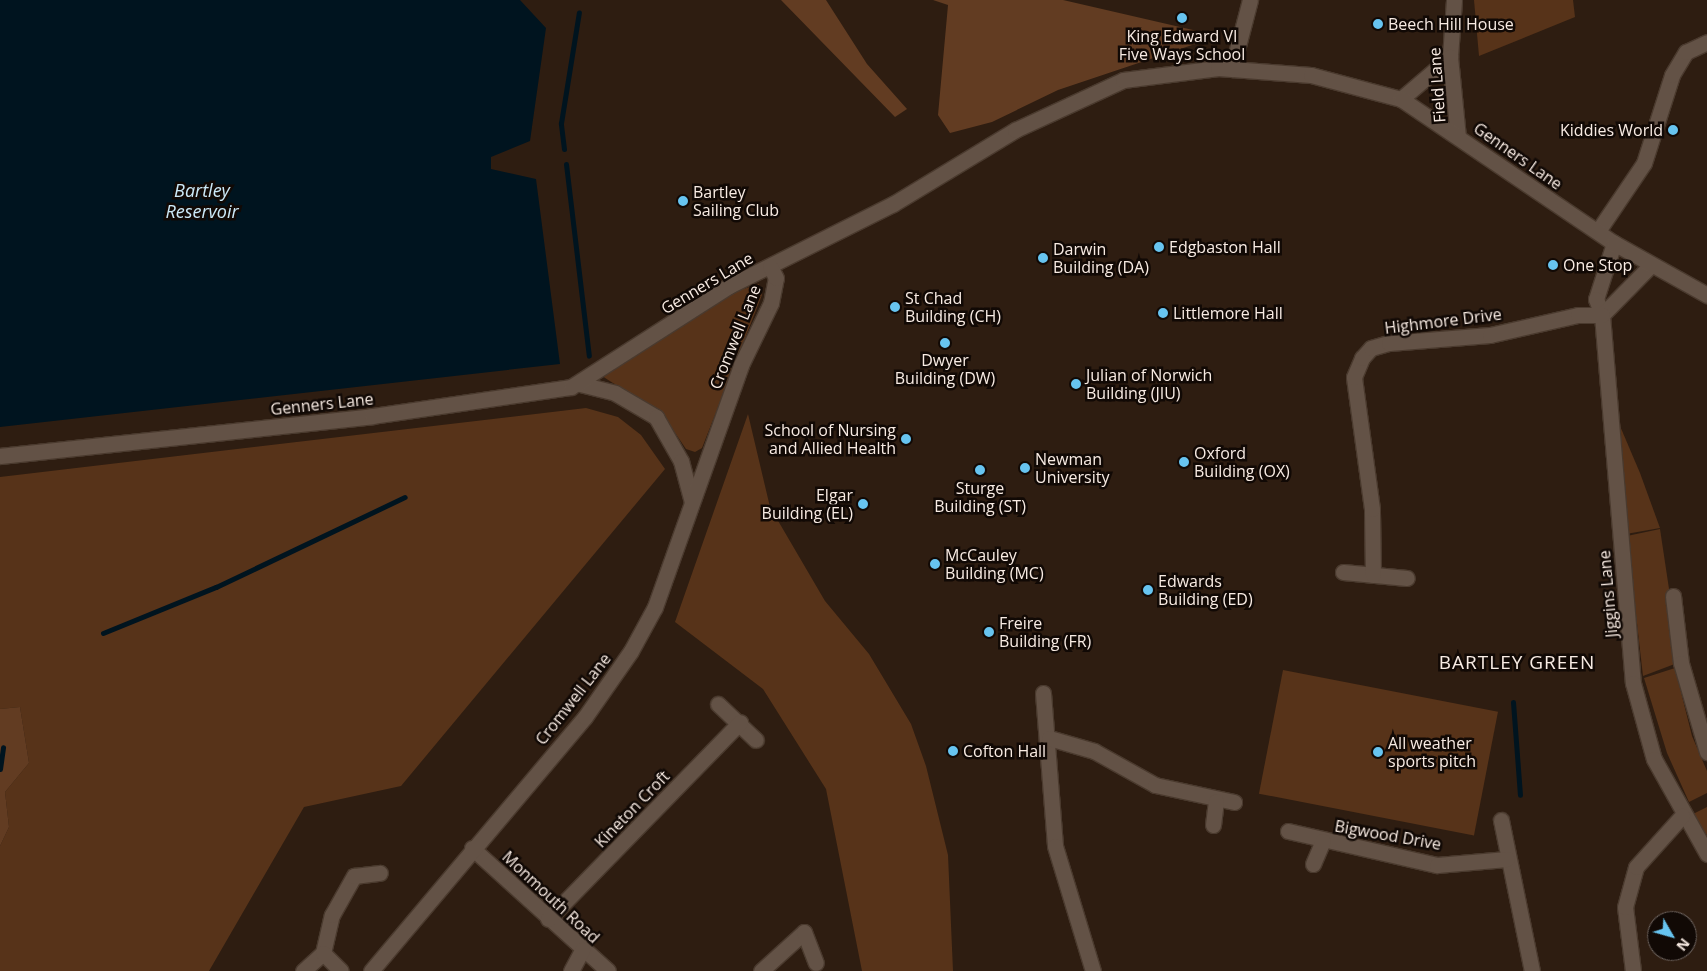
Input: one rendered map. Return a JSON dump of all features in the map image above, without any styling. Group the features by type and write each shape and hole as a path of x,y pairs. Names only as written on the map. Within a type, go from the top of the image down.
{"street":[{"path":"1232,69 1250,0"},
{"name":"Field Lane","path":"1454,0 1450,57 1458,137"},
{"path":"1598,231 1644,163 1672,75 1686,52 1707,42"},
{"path":"1401,99 1450,57"},
{"name":"Genners Lane","path":"0,456 372,416 580,384 729,286 893,204 1015,130 1123,80 1232,69 1311,75 1401,99 1614,243 1650,266 1707,295"},
{"name":"Jiggins Lane","path":"1614,243 1596,299 1602,315 1633,683 1654,759 1682,816 1707,854"},
{"name":"Cromwell Lane","path":"371,971 617,675 655,607 741,365 771,304 776,278 770,266"},
{"path":"1602,315 1650,266"},
{"name":"Highmore Drive","path":"1373,575 1372,509 1354,377 1362,358 1371,348 1389,343 1490,335 1578,315 1602,315"},
{"path":"580,384 615,393 656,418 681,461 692,502"},
{"path":"1343,572 1407,578"},
{"path":"1673,596 1681,663 1707,752"},
{"path":"1043,693 1049,738 1054,846 1093,971"},
{"path":"718,704 740,722 756,740"},
{"name":"Kineton Croft","path":"548,919 740,722"},
{"path":"1049,738 1094,752 1155,785 1216,801 1234,802"},
{"path":"1213,825 1216,801"},
{"path":"1633,971 1625,907 1636,867 1682,816"},
{"path":"1501,820 1507,858 1532,971"},
{"name":"Bigwood Drive","path":"1288,831 1323,841 1437,865 1490,856 1507,858"},
{"name":"Bigwood Drive","path":"1313,864 1323,841"},
{"name":"Monmouth Road","path":"472,848 582,950 608,971"},
{"path":"303,971 323,953 332,915 354,876 380,873"},
{"path":"761,971 804,932 816,962"},
{"path":"571,971 582,950"},
{"path":"323,953 341,971"}],"shaded area":[{"path":"781,0 826,0 867,64 907,109 895,117"},
{"path":"933,0 1063,0 1219,36 1058,90 992,122 950,133 938,115 948,5"},
{"path":"1474,0 1573,0 1575,17 1479,56"},
{"path":"759,284 762,295 702,448 695,452 686,449 663,415 602,376 737,291"},
{"path":"586,408 618,417 641,435 665,469 401,786 304,807 209,971 0,971 0,846 9,827 5,792 29,763 20,707 0,709 0,477"},
{"path":"748,414 770,507 825,601 869,654 911,724 926,766 948,855 953,971 862,971 826,789 763,689 675,622"},
{"path":"1620,426 1640,473 1660,528 1626,534"},
{"path":"1660,529 1680,662 1643,676 1627,536"},
{"path":"1675,668 1692,736 1707,771 1707,793 1689,802 1667,753 1644,678"},
{"name":"All weather sports pitch","path":"1283,670 1498,712 1474,835 1259,794"},
{"path":"20,707 29,763 5,792 9,827 0,846 0,709"},
{"path":"1707,807 1707,835 1691,815"}],"water":[{"name":"Bartley Reservoir","path":"0,0 520,0 546,28 530,141 491,157 491,169 536,179 560,364 0,427"}],"waterway":[{"path":"564,149 561,123 579,12"},
{"path":"566,164 589,356"},
{"path":"103,633 216,587 405,497"},
{"path":"1513,702 1520,795"},
{"path":"0,769 3,747"}],"place":[{"name":"King Edward VI Five Ways School","path":"1182,18"},
{"name":"Beech Hill House","path":"1378,24"},
{"name":"Kiddies World","path":"1673,130"},
{"name":"Bartley Sailing Club","path":"683,201"},
{"name":"Edgbaston Hall","path":"1159,247"},
{"name":"Darwin Building (DA)","path":"1043,258"},
{"name":"One Stop","path":"1553,265"},
{"name":"St Chad Building (CH)","path":"895,307"},
{"name":"Littlemore Hall","path":"1163,313"},
{"name":"Dwyer Building (DW)","path":"945,343"},
{"name":"Julian of Norwich Building (JIU)","path":"1076,384"},
{"name":"School of Nursing and Allied Health","path":"906,439"},
{"name":"Oxford Building (OX)","path":"1184,462"},
{"name":"Newman University","path":"1025,468"},
{"name":"Sturge Building (ST)","path":"980,470"},
{"name":"Elgar Building (EL)","path":"863,504"},
{"name":"McCauley Building (MC)","path":"935,564"},
{"name":"Edwards Building (ED)","path":"1148,590"},
{"name":"Freire Building (FR)","path":"989,632"},
{"name":"Cofton Hall","path":"953,751"},
{"name":"All weather sports pitch","path":"1378,752"}],"district":[{"name":"BARTLEY GREEN","path":"1517,663"}]}
